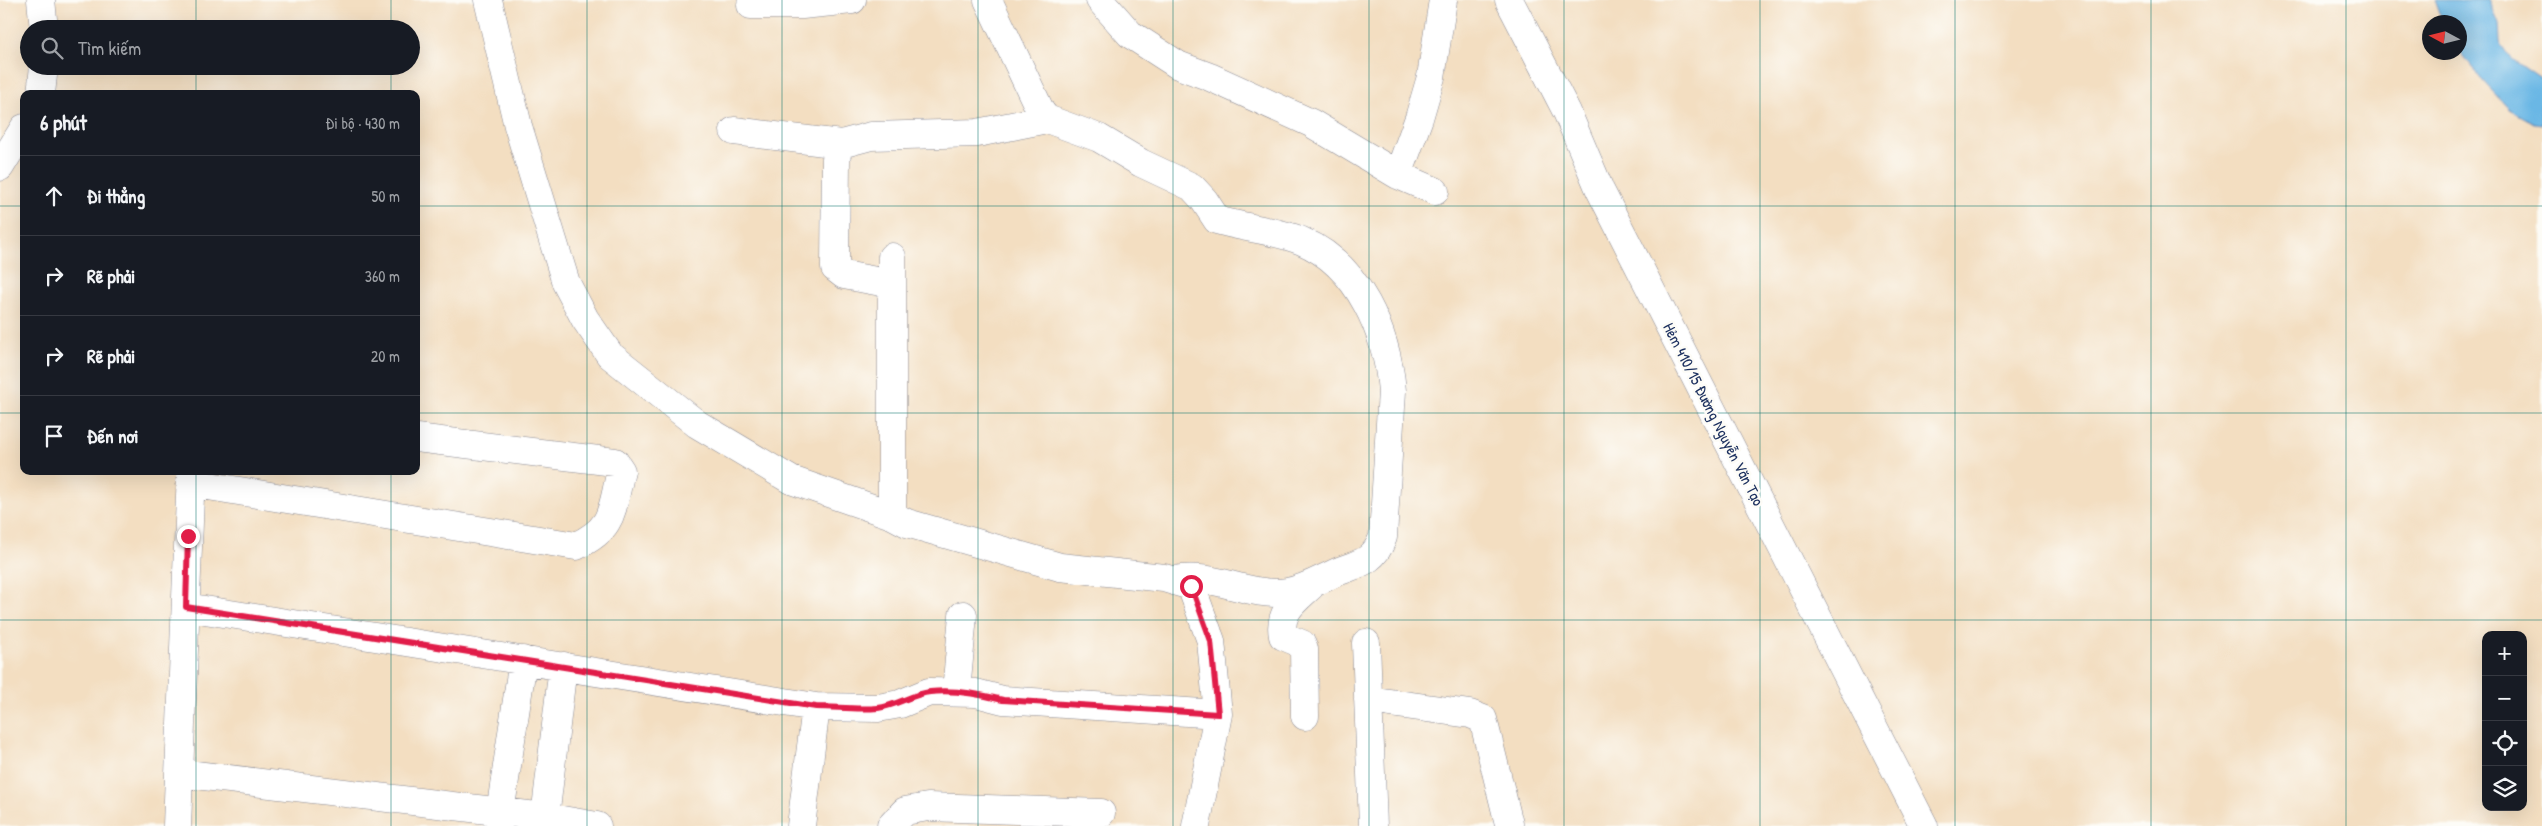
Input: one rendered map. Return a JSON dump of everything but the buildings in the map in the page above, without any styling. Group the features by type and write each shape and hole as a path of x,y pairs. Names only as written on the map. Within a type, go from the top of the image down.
{"street":[{"path":"41,0 43,20"},
{"path":"488,0 518,126 566,284 585,319 610,355 697,424 791,480 892,514 907,523 1060,567 1174,580 1191,586 1196,594 1211,641 1218,714 1196,826"},
{"path":"751,5 802,6 852,0"},
{"path":"988,0 1041,112 1047,119 1099,138 1141,163 1192,187 1204,200 1217,220 1301,240 1319,249 1341,267 1362,294 1376,324 1390,369 1392,391 1383,537 1379,549 1369,558 1316,582 1287,592 1248,589 1208,579 1188,578 1174,580"},
{"path":"1100,0 1130,34 1162,56 1178,65 1210,77 1310,123 1398,175 1435,191"},
{"path":"1398,175 1420,118 1431,77 1443,0"},
{"name":"Hẻm 410/15 Đường Nguyễn Văn Tạo","path":"1509,0 1568,112 1600,190 1924,826"},
{"path":"41,90 43,75"},
{"path":"734,131 841,144 871,136 978,133 1047,119"},
{"path":"0,167 20,134"},
{"path":"841,144 836,159 835,268 844,275 892,284"},
{"path":"892,257 892,514"},
{"path":"177,826 190,477 576,546 594,538 607,525 621,471 615,462 420,438"},
{"path":"1305,716 1304,649 1302,644 1283,636 1281,628 1284,612 1288,606 1316,582"},
{"path":"186,607 816,707 878,708 900,704 929,692 956,692 976,693 1003,700 1218,714"},
{"path":"956,692 963,615"},
{"path":"1366,643 1373,826"},
{"path":"499,819 523,660"},
{"path":"544,821 564,666"},
{"path":"1368,700 1470,714 1483,719 1509,824"},
{"path":"801,826 816,707"},
{"path":"179,773 499,819 597,826"},
{"path":"891,826 905,811 928,807 1101,813"}],"water":[{"path":"2435,0 2489,0 2499,23 2500,42 2512,59 2542,80 2542,124 2534,123 2509,109 2466,60 2467,15 2440,15"}],"route":[{"path":"188,536 186,607 816,707 878,708 900,704 929,692 976,693 1003,700 1218,714 1211,641 1196,594 1191,586"}]}
